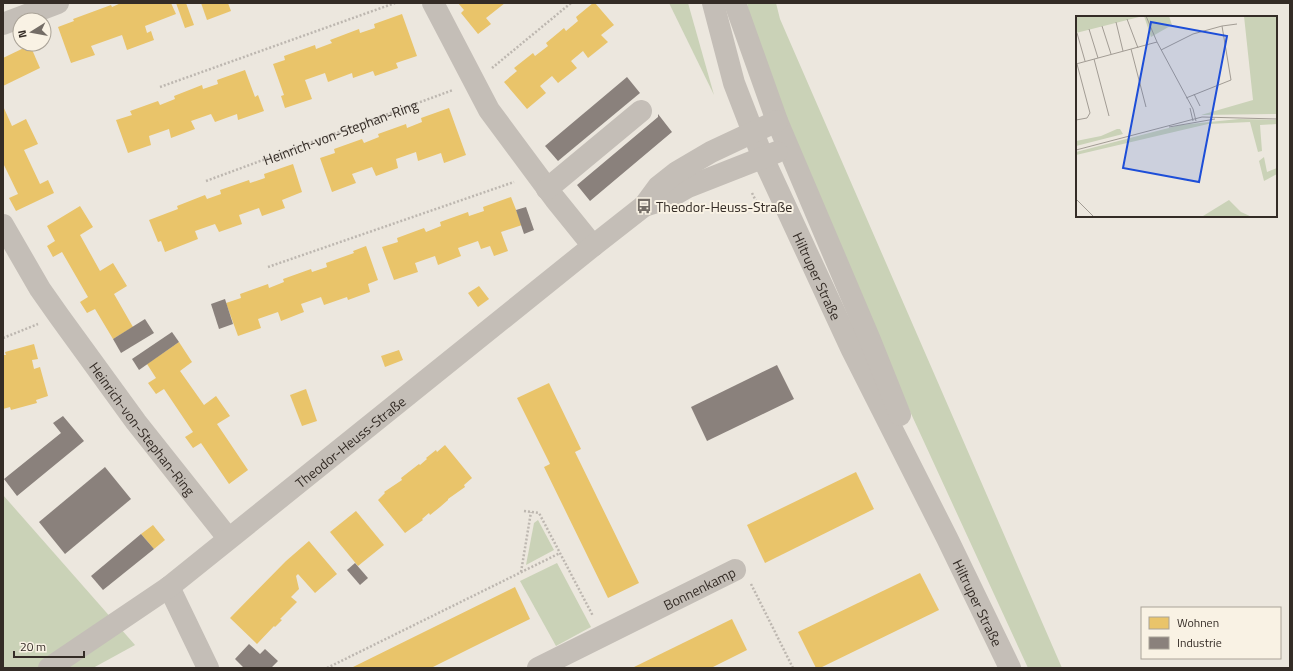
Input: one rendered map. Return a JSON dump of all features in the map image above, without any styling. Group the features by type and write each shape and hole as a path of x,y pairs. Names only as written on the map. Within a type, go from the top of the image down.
{"street":[{"path":"3,24 58,3"},
{"path":"433,3 489,110 542,182 592,246"},
{"name":"Hiltruper Straße","path":"713,3 734,83 763,158 852,350 947,538 1010,668"},
{"name":"Hiltruper Straße","path":"735,3 777,121 870,340 947,538"},
{"path":"542,182 641,111"},
{"name":"Theodor-Heuss-Straße","path":"49,668 169,587 592,246 644,206 658,187 677,172 706,155 777,121"},
{"name":"Theodor-Heuss-Straße","path":"644,206 667,199 688,187 788,148"},
{"name":"Heinrich-von-Stephan-Ring","path":"3,225 40,289 59,316 136,422 228,538"},
{"name":"Bonnenkamp","path":"538,668 735,570"},
{"path":"169,587 208,668"}],"path":[{"path":"160,86 395,3"},
{"name":"Heinrich-von-Stephan-Ring","path":"206,180 474,82 571,3"},
{"path":"268,267 542,182"},
{"path":"3,338 59,316"},
{"path":"524,511 539,513 603,636"},
{"path":"521,572 531,512"},
{"path":"327,668 560,553"},
{"name":"Bonnenkamp","path":"735,570 750,581 793,668"}],"green space":[{"path":"669,3 688,3 714,95"},
{"path":"747,3 776,3 780,19 1062,668 1028,668 839,257 756,46"},
{"path":"3,495 135,645 93,668 3,668"},
{"path":"538,520 554,550 526,565 534,523"},
{"path":"557,563 591,627 556,646 520,581"}],"building: Wohnen":[{"path":"121,3 171,3 176,14 145,26 147,33 151,31 154,40 127,50 122,35 91,46 95,55 71,63 58,27 74,21 73,19 111,5 112,7"},
{"path":"176,3 186,3 194,25 185,28"},
{"path":"201,3 228,3 231,11 207,20"},
{"path":"458,3 505,3 486,18 491,24 478,34 461,13 464,10"},
{"path":"595,3 614,25 601,35 608,42 588,58 583,51 571,61 577,68 558,83 552,76 540,86 546,93 527,109 504,82 517,71 514,68 533,53 535,56 548,46 546,43 564,28 566,31 578,21 576,17"},
{"path":"402,14 417,56 396,63 398,68 375,76 373,71 353,78 352,73 328,82 325,73 305,80 312,99 285,108 281,96 284,95 273,64 285,60 284,56 315,45 316,49 332,43 330,40 359,29 360,33 375,28 374,24"},
{"path":"15,52 33,52 40,68 3,86 3,58"},
{"path":"245,70 255,97 258,95 264,111 238,120 237,114 215,122 211,114 191,121 195,129 171,138 169,129 149,136 151,145 128,153 116,120 132,115 130,111 158,101 160,105 175,99 174,96 202,85 203,89 218,84 217,80"},
{"path":"3,106 12,126 26,119 38,144 24,150 40,184 48,180 54,193 16,211 9,198 18,194 3,163"},
{"path":"449,108 466,155 444,163 441,153 418,161 416,152 396,159 398,168 376,176 372,167 352,174 356,183 332,192 320,158 335,153 334,149 362,139 364,143 379,137 378,134 406,124 407,128 422,122 421,118"},
{"path":"293,164 302,192 282,200 285,208 262,216 259,208 239,215 242,224 219,232 215,224 195,231 198,239 165,252 161,241 158,242 149,220 178,209 177,206 205,195 207,199 221,194 220,190 249,180 250,183 265,178 264,174"},
{"path":"511,197 522,225 501,232 508,251 494,256 490,246 481,249 478,241 458,248 461,256 438,265 435,256 415,263 418,272 394,280 382,247 398,242 397,238 424,228 426,232 441,226 440,222 468,212 469,216 484,211 483,207"},
{"path":"80,206 93,227 80,235 100,271 113,263 127,286 114,294 133,327 113,339 95,309 87,313 80,302 88,297 62,252 53,257 47,246 55,241 47,226"},
{"path":"366,246 378,280 368,284 370,292 348,300 347,297 324,305 321,297 301,304 304,312 281,321 278,312 258,319 261,328 238,336 226,303 241,298 240,294 268,284 269,288 284,282 283,279 311,269 312,272 327,267 326,263 354,253 353,251"},
{"path":"479,286 489,299 478,307 468,293"},
{"path":"179,342 192,362 180,371 204,405 216,396 230,416 217,424 248,470 229,484 201,443 193,448 185,437 193,432 164,389 156,394 148,383 156,378 147,364"},
{"path":"34,344 38,359 32,360 34,369 40,367 48,396 36,400 37,403 11,410 10,407 3,409 3,355 6,355 5,352"},
{"path":"399,350 403,360 385,367 381,356"},
{"path":"549,383 581,449 575,452 639,583 608,598 544,467 550,464 517,398"},
{"path":"306,389 317,421 302,426 290,395"},
{"path":"445,445 472,478 464,485 465,487 448,499 430,515 429,513 422,519 423,520 405,533 378,500 385,493 384,492 402,480 401,478 419,464 420,465 436,450 437,452"},
{"path":"856,472 874,509 765,563 747,525"},
{"path":"356,511 384,545 358,566 330,532"},
{"path":"153,525 165,540 154,549 141,534"},
{"path":"309,541 337,574 315,593 298,574 296,576 299,589 291,597 297,602 280,619 282,620 275,627 274,626 257,644 230,618 286,561"},
{"path":"920,573 939,610 820,668 816,668 798,632"},
{"path":"515,587 530,619 431,668 351,668"},
{"path":"732,619 747,650 711,668 632,668"}],"building: Industrie":[{"path":"627,77 640,93 558,161 545,146"},
{"path":"658,114 672,132 590,201 577,185 658,117"},
{"path":"526,207 534,230 524,234 516,210"},
{"path":"225,299 233,324 219,329 211,304"},
{"path":"145,319 154,333 121,353 113,339"},
{"path":"172,332 179,342 139,370 132,359"},
{"path":"777,365 794,399 707,441 691,407"},
{"path":"63,416 84,441 17,496 4,479 61,433 53,423"},
{"path":"105,467 131,499 65,554 39,522"},
{"path":"141,534 154,549 103,590 91,576"},
{"path":"355,563 368,578 360,585 347,570"},
{"path":"249,644 260,654 265,649 278,661 271,668 244,668 235,659"}],"place":[{"name":"Theodor-Heuss-Straße","path":"644,206"}]}
